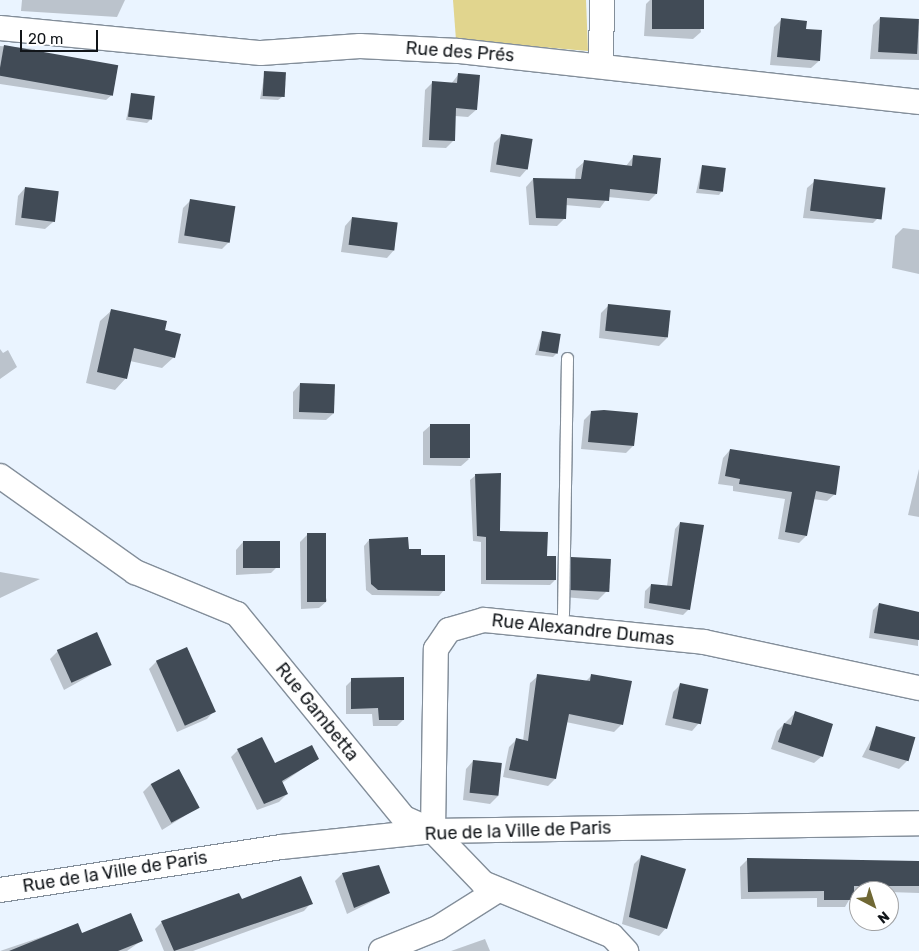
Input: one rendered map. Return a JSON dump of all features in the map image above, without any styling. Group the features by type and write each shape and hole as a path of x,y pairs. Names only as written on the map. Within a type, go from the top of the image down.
{"street":[{"path":"602,0 602,64"},
{"name":"Rue des Prés","path":"0,28 261,53 360,46 602,64 919,102"},
{"name":"Rue Gambetta","path":"0,476 135,572 237,614 404,818 433,831 483,883 612,936 626,951"},
{"name":"Rue Alexandre Dumas","path":"433,831 436,649 449,630 484,620 704,642 919,688"},
{"name":"Rue de la Ville de Paris","path":"0,890 281,847 433,831 919,823"},
{"path":"381,951 438,928 498,890"}],"lane":[{"path":"563,614 567,358"}],"shaded area":[{"path":"453,0 586,0 588,51 456,40"}],"building":[{"path":"652,0 704,0 704,29 652,29"},
{"path":"880,17 919,19 917,54 878,52"},
{"path":"781,18 807,21 806,29 822,30 820,61 777,57"},
{"path":"4,45 118,65 113,96 0,76"},
{"path":"264,71 286,72 285,97 263,96"},
{"path":"458,73 480,75 477,110 456,108 455,141 429,140 432,81 457,83"},
{"path":"131,93 155,96 152,120 128,117"},
{"path":"501,134 533,139 528,170 496,165"},
{"path":"633,155 661,158 657,194 610,189 609,201 567,198 566,219 536,218 533,178 581,179 584,160 632,166"},
{"path":"702,165 726,168 723,192 699,189"},
{"path":"814,179 885,188 882,220 810,211"},
{"path":"25,187 59,191 55,222 21,218"},
{"path":"190,199 235,206 230,243 184,236"},
{"path":"352,217 398,223 394,250 349,245"},
{"path":"608,304 671,311 668,337 605,331"},
{"path":"111,309 167,321 165,330 181,334 175,358 134,348 127,379 97,372"},
{"path":"542,331 561,334 558,354 539,351"},
{"path":"300,383 335,384 334,413 299,412"},
{"path":"604,410 638,413 634,446 588,442 591,411"},
{"path":"430,424 470,424 470,458 430,458"},
{"path":"730,449 840,466 836,495 816,491 807,536 785,532 792,492 739,484 740,479 725,476"},
{"path":"501,473 500,531 548,532 547,556 556,556 556,580 486,580 486,537 477,536 475,474"},
{"path":"680,522 704,525 690,610 649,603 651,584 672,586"},
{"path":"307,533 326,533 326,602 307,602"},
{"path":"408,537 409,549 421,549 421,555 445,555 445,591 378,590 371,584 369,539"},
{"path":"243,541 280,541 280,568 243,568"},
{"path":"571,557 611,559 609,592 569,590"},
{"path":"879,603 919,612 919,640 874,633"},
{"path":"97,632 112,665 71,683 57,650"},
{"path":"187,647 216,712 185,726 156,661"},
{"path":"537,674 590,681 591,674 632,681 623,725 569,714 556,779 509,770 516,738 528,741"},
{"path":"404,677 404,720 379,720 378,708 351,709 351,678"},
{"path":"680,683 708,689 701,724 673,718"},
{"path":"795,711 833,724 823,757 778,742 784,723 791,725"},
{"path":"876,726 915,737 909,761 869,750"},
{"path":"262,737 275,763 312,745 319,759 282,781 288,794 264,804 237,749"},
{"path":"473,760 502,763 498,796 470,793"},
{"path":"179,769 200,808 171,823 151,784"},
{"path":"641,855 686,869 667,929 629,917"},
{"path":"747,858 919,861 919,886 899,886 899,881 849,881 849,900 824,900 824,891 748,892"},
{"path":"379,865 390,893 354,908 342,873"},
{"path":"301,876 313,904 174,951 161,921 239,893 242,899"},
{"path":"131,913 143,941 118,951 9,951 78,923 82,933"}]}
